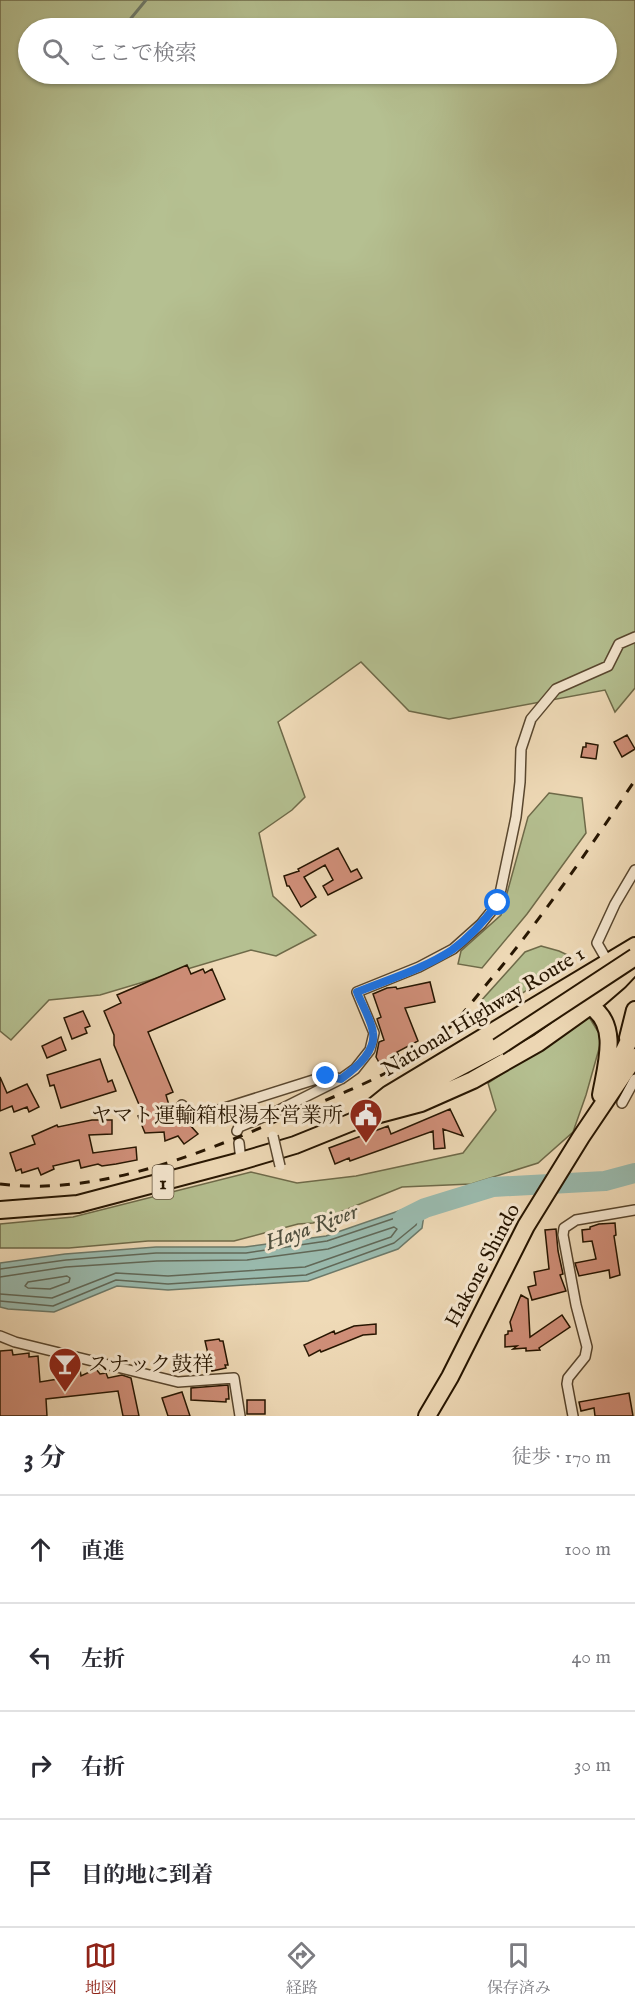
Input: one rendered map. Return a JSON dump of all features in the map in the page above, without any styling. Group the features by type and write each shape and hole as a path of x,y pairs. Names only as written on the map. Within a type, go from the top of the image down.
{"highway":[{"name":"National Highway Route 1","path":"357,1120 389,1094 635,946"},
{"name":"1","path":"357,1120 498,1047 635,957"},
{"name":"National Highway Route 1","path":"0,1209 78,1204 241,1161 295,1144 357,1120 421,1103 473,1080 538,1043 590,1006 635,964"},
{"path":"590,1006 603,1016 608,1026 601,1095"},
{"path":"581,1137 601,1095 630,1052 635,1010"},
{"path":"581,1137 630,1052 635,1028"},
{"name":"Hakone Shindo","path":"427,1416 450,1377 505,1265 581,1137"}],"street":[{"path":"237,1131 239,1127 273,1113 341,1079 355,1069 370,1050 374,1034 357,992 419,968 453,949 482,924 498,903 516,817 521,749 531,718 556,689 609,666 619,644 635,638"},
{"path":"619,981 597,944 615,904 635,870"},
{"path":"182,1106 193,1118 326,1076 341,1079"},
{"path":"622,1103 635,1079"},
{"path":"273,1136 280,1166"},
{"path":"239,1143 241,1161"},
{"path":"573,1416 568,1378 585,1357 587,1347 573,1291 563,1235 564,1228 576,1220 635,1210"},
{"path":"0,1336 15,1342 178,1382 234,1378 240,1416"}],"green space":[{"path":"0,0 635,0 635,688 615,712 605,690 449,719 409,711 361,662 278,722 305,797 292,810 259,833 273,896 316,935 276,956 251,950 100,995 49,1000 11,1040 0,1031"},
{"path":"549,793 582,798 586,833 527,914 482,968 458,964 461,951 501,915 528,817"},
{"path":"541,946 572,957 565,967 493,1011 484,1012 480,1002 525,952"},
{"path":"589,1017 602,1038 586,1095 573,1132 538,1163 471,1184 402,1187 313,1223 298,1224 234,1241 148,1241 69,1248 0,1248 0,1224 73,1217 251,1172 297,1183 356,1176 463,1153 496,1110 488,1083"}],"water":[{"path":"410,1207 425,1208 422,1228 398,1249 308,1281 168,1290 117,1286 54,1312 0,1307 0,1263 65,1254 156,1247 245,1247 326,1236"}],"building":[{"path":"627,735 635,749 622,757 614,742"},
{"path":"586,743 598,745 596,759 581,757"},
{"path":"338,848 351,872 357,869 362,878 328,895 323,886 333,880 325,865 304,877 316,897 301,907 287,886 284,876 299,871 298,869"},
{"path":"187,965 191,974 203,969 205,973 212,969 225,999 148,1032 173,1092 166,1095 173,1119 180,1114 198,1134 184,1144 178,1136 165,1141 164,1132 145,1133 138,1116 143,1114 114,1045 114,1035 104,1011 121,1003 117,995"},
{"path":"430,982 435,1002 405,1008 418,1041 397,1052 399,1056 381,1066 376,1057 379,1042 384,1040 377,1019 381,1017 373,994 387,988 396,987 397,989"},
{"path":"83,1011 90,1026 85,1028 87,1033 72,1039 64,1018"},
{"path":"61,1037 66,1050 47,1058 42,1046"},
{"path":"100,1059 108,1082 112,1080 116,1091 61,1108 54,1085 50,1086 47,1075"},
{"path":"0,1077 7,1093 27,1084 39,1107 29,1112 27,1107 14,1112 12,1106 0,1111"},
{"path":"450,1109 463,1136 443,1129 445,1148 434,1149 433,1131 350,1161 349,1158 335,1164 329,1148 388,1126 391,1134"},
{"path":"92,1120 112,1120 112,1134 89,1135 93,1153 136,1147 137,1160 81,1168 79,1160 53,1166 54,1169 41,1175 38,1168 22,1173 21,1169 16,1171 10,1153 35,1144 32,1136 57,1125 58,1127"},
{"path":"615,1223 616,1235 614,1236 620,1275 610,1278 609,1270 579,1276 575,1263 596,1259 592,1241 583,1242 582,1230 599,1224"},
{"path":"556,1229 563,1274 560,1275 566,1291 532,1300 528,1287 536,1285 534,1272 549,1269 545,1230"},
{"path":"521,1295 528,1299 530,1337 562,1315 570,1327 539,1348 540,1350 526,1351 526,1348 513,1349 517,1346 505,1347 505,1335 508,1331 512,1331 510,1322"},
{"path":"376,1324 376,1334 363,1335 309,1356 304,1345 334,1331 335,1334 354,1326"},
{"path":"219,1339 223,1341 228,1365 225,1365 226,1368 212,1371 205,1341"},
{"path":"12,1350 13,1355 29,1353 29,1357 38,1356 40,1382 58,1379 59,1370 80,1369 81,1376 96,1369 100,1374 106,1373 108,1378 122,1375 131,1378 139,1416 123,1416 118,1391 46,1399 47,1416 0,1416 0,1351"},
{"path":"228,1385 229,1399 226,1399 226,1402 191,1400 191,1388"},
{"path":"182,1392 190,1416 168,1416 162,1398"},
{"path":"629,1393 633,1416 595,1416 594,1408 581,1411 579,1402"},
{"path":"247,1400 265,1400 265,1414 247,1414"}],"waterway":[{"path":"131,18 146,0"},
{"name":"Haya River","path":"403,1219 425,1208 493,1187 605,1181 635,1173"}],"railway":[{"path":"0,1184 39,1186 78,1183 117,1177 195,1154 344,1093 418,1054 456,1020 497,972 568,878 635,780"}],"place":[{"name":"ヤマト運輸箱根湯本営業所","path":"366,1144"},
{"name":"スナック鼓祥","path":"65,1393"}],"route":[{"path":"326,1076 341,1079 355,1069 370,1050 374,1034 357,992 419,968 453,949 482,924 498,903"}]}
